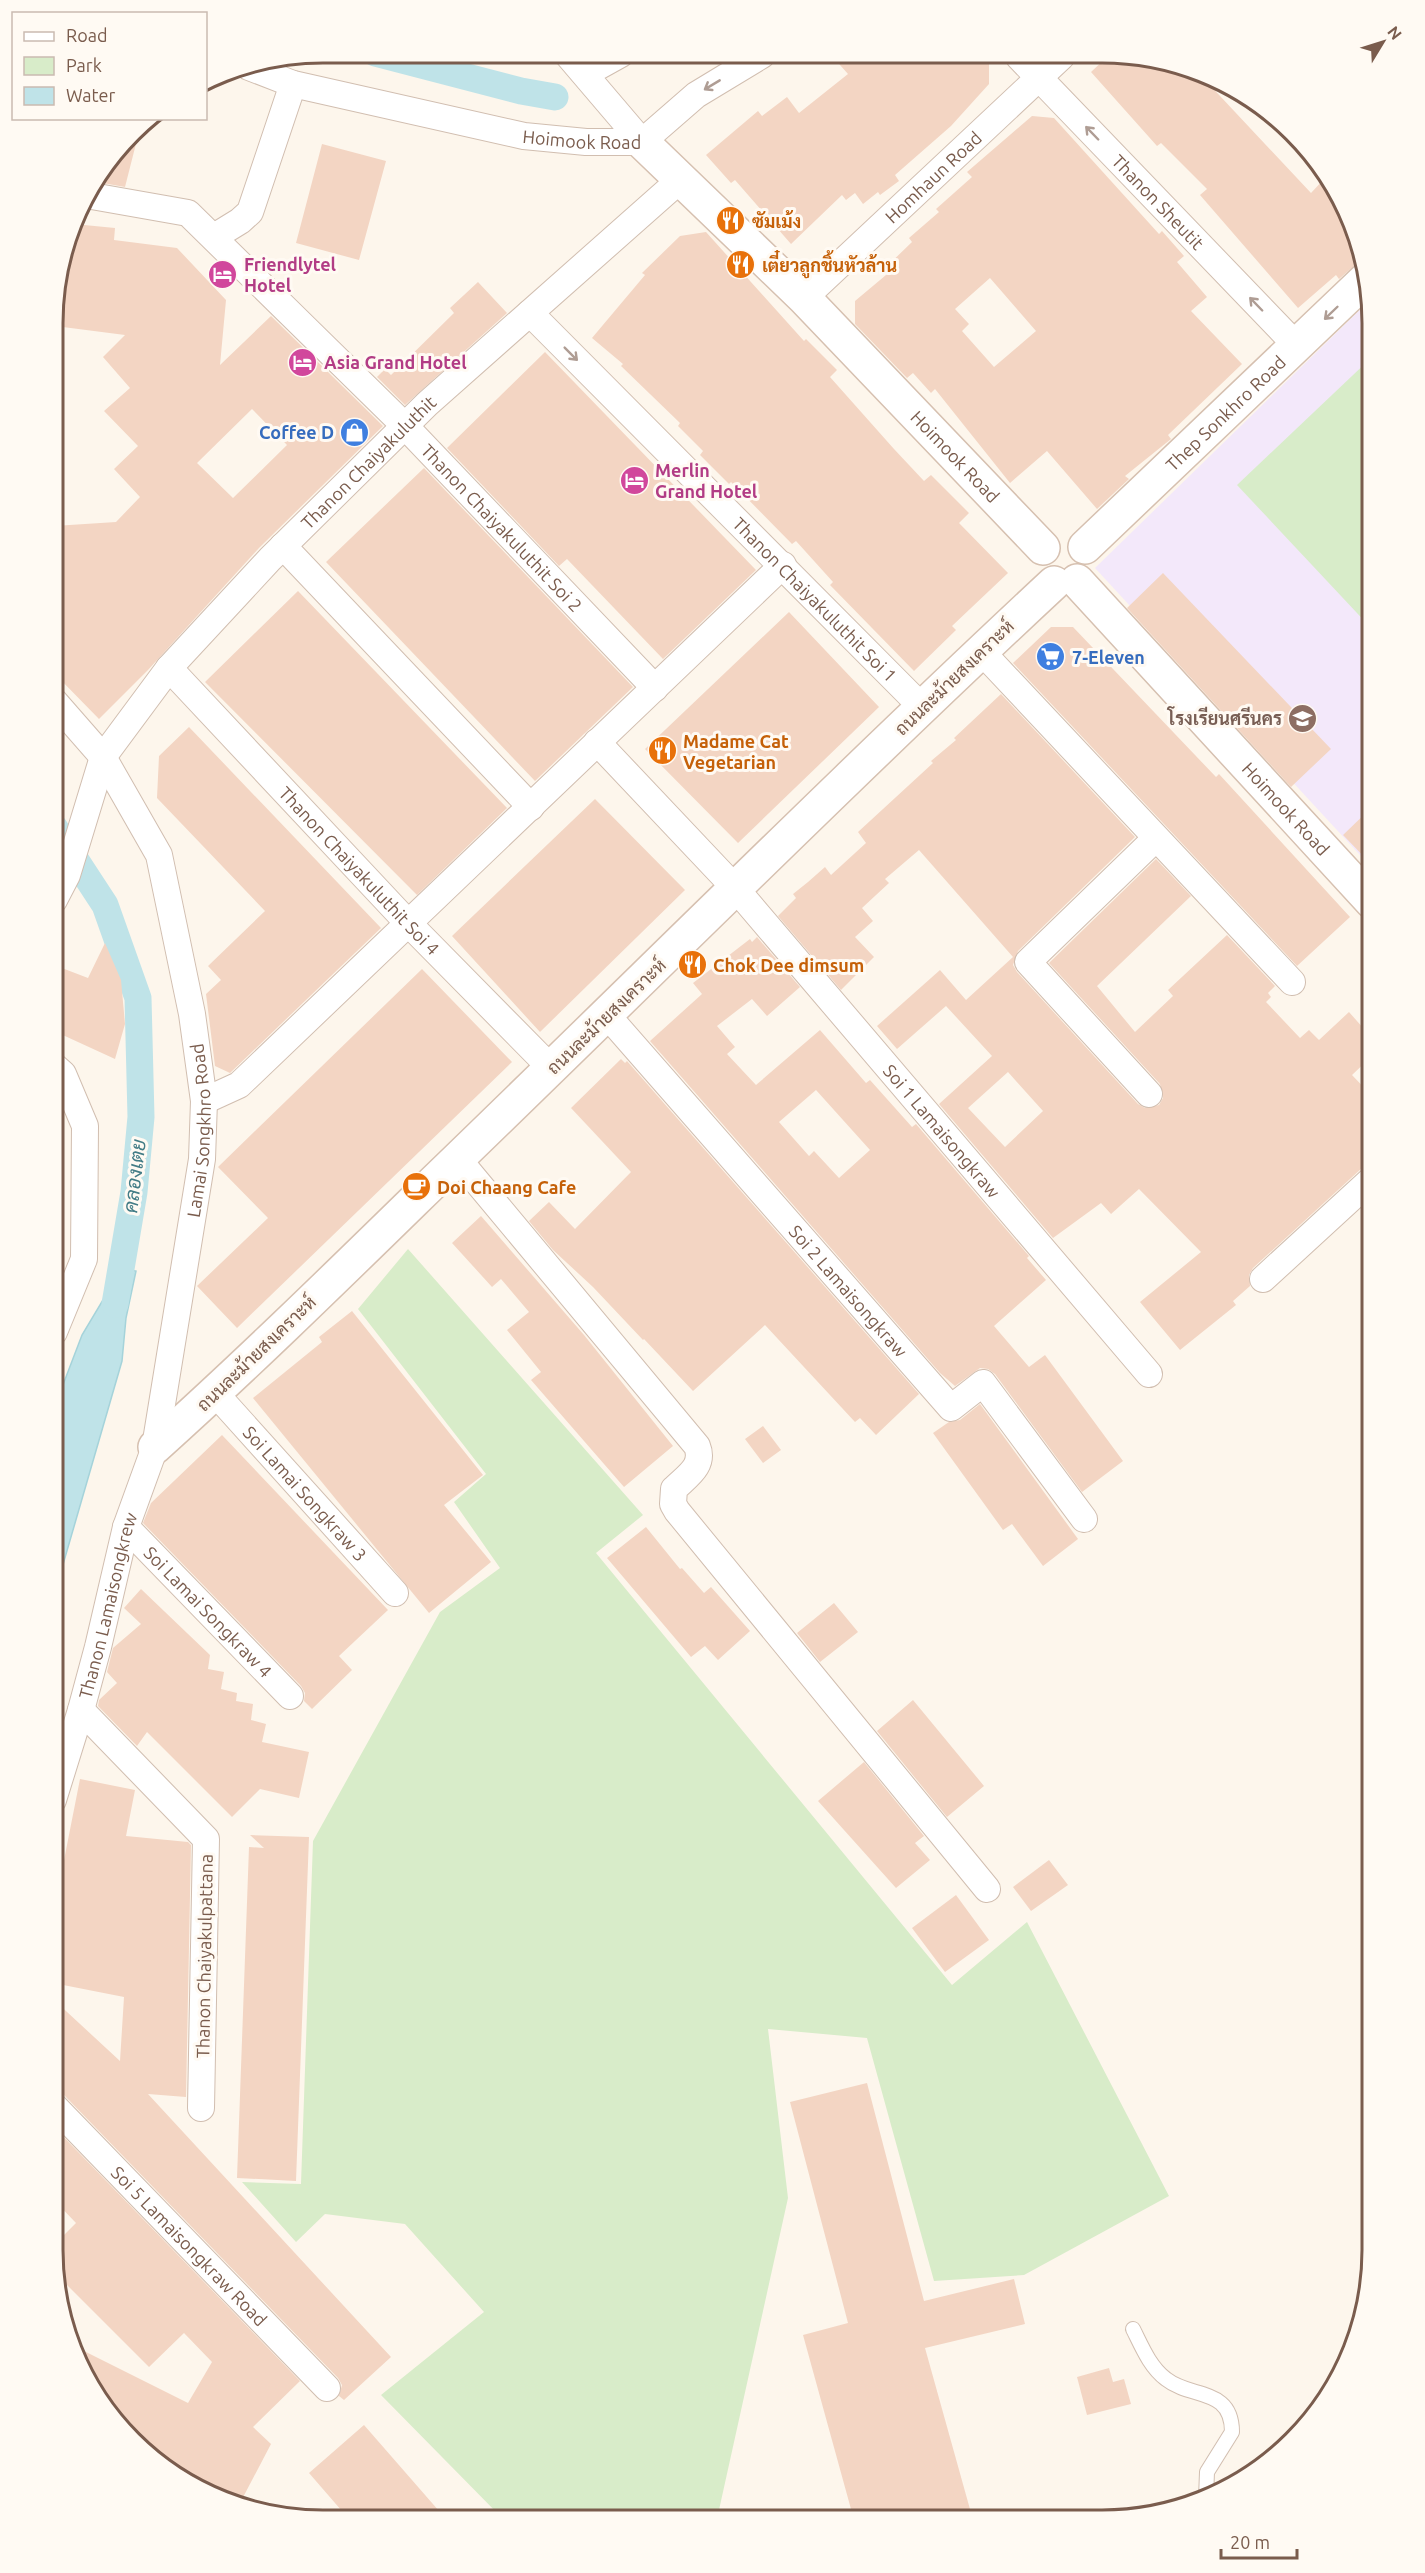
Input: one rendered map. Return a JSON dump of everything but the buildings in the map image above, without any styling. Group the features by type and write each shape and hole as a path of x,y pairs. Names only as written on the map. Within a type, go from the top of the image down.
{"street":[{"path":"575,63 635,134 749,63"},
{"path":"588,77 608,63"},
{"name":"Thanon Sheutit","path":"1024,63 1297,346"},
{"name":"Homhaun Road","path":"804,298 1054,63"},
{"name":"Hoimook Road","path":"260,71 293,84 524,136 586,142 635,134 804,298 1043,548"},
{"path":"214,237 250,212 293,84"},
{"name":"Thanon Chaiyakuluthit","path":"63,883 103,757 169,668 220,610 405,426 681,179"},
{"name":"Thanon Chaiyakuluthit Soi 2","path":"96,197 188,213 405,426 656,688"},
{"name":"Thep Sonkhro Road","path":"1085,547 1359,285"},
{"name":"Thanon Chaiyakuluthit Soi 1","path":"530,313 922,707"},
{"path":"1064,536 1079,541 1085,547 1089,562 1083,577 1065,582 1042,572 1040,564 1043,548 1056,537 1064,536"},
{"path":"283,546 531,807"},
{"path":"204,1101 239,1085 783,565"},
{"name":"Hoimook Road","path":"1065,582 1362,892"},
{"name":"ถนนละม้ายสงเคราะห์","path":"155,1447 215,1393 458,1159 922,707 981,651 1065,582"},
{"path":"981,651 1292,982"},
{"name":"Thanon Chaiyakuluthit Soi 4","path":"169,668 409,924 551,1068"},
{"path":"63,711 103,757"},
{"name":"Soi 1 Lamaisongkraw","path":"597,742 736,889 1149,1374"},
{"name":"Lamai Songkhro Road","path":"103,757 159,855 192,1014 204,1101 202,1159 155,1447"},
{"path":"1149,1094 1028,962 1155,838"},
{"name":"Soi 2 Lamaisongkraw","path":"606,1014 951,1408 983,1383 1084,1519"},
{"path":"63,1074 86,1126 84,1259 63,1310"},
{"path":"458,1159 697,1446 700,1460 697,1467 674,1489 673,1504 677,1511 987,1889"},
{"path":"1263,1279 1362,1188"},
{"name":"Soi Lamai Songkraw 3","path":"215,1393 396,1593"},
{"name":"Thanon Lamaisongkrew","path":"63,1768 81,1710 126,1527 155,1447"},
{"name":"Soi Lamai Songkraw 4","path":"126,1527 290,1696"},
{"name":"Thanon Chaiyakulpattana","path":"81,1710 206,1839 201,2108"},
{"name":"Soi 5 Lamaisongkraw Road","path":"63,2115 327,2388"}],"lane":[{"path":"1133,2329 1159,2374 1174,2384 1214,2397 1230,2417 1232,2432 1230,2439 1220,2450 1207,2472 1205,2489"}],"shaded area":[{"name":"โรงเรียนศรีนคร","path":"1361,309 1362,857 1095,568"}],"green space":[{"path":"1362,366 1362,618 1237,485"},
{"path":"408,1249 643,1515 596,1553 952,1985 1027,1922 1169,2196 1024,2275 934,2281 867,2038 768,2029 788,2198 719,2510 494,2510 381,2395 484,2312 405,2224 325,2214 296,2242 242,2182 301,2184 313,1841 440,1612 500,1568 454,1502 486,1474 358,1309"}],"water":[{"path":"112,1267 136,1271 126,1318 122,1361 63,1565 63,1385 82,1335 106,1295"}],"waterway":[{"name":"คลองเตย","path":"413,63 521,91 555,97"},
{"name":"คลองเตย","path":"63,841 105,905 138,998 141,1117 134,1192 115,1304"}],"place":[{"name":"ซัมเม้ง","path":"731,221"},
{"name":"เตี๋ยวลูกชิ้นหัวล้าน","path":"741,265"},
{"name":"Friendlytel Hotel","path":"223,274"},
{"name":"Asia Grand Hotel","path":"303,362"},
{"name":"Coffee D","path":"355,432"},
{"name":"Merlin Grand Hotel","path":"634,480"},
{"name":"7-Eleven","path":"1051,657"},
{"name":"โรงเรียนศรีนคร","path":"1303,718"},
{"name":"Madame Cat Vegetarian","path":"662,751"},
{"name":"Chok Dee dimsum","path":"692,965"},
{"name":"Doi Chaang Cafe","path":"416,1187"}]}
